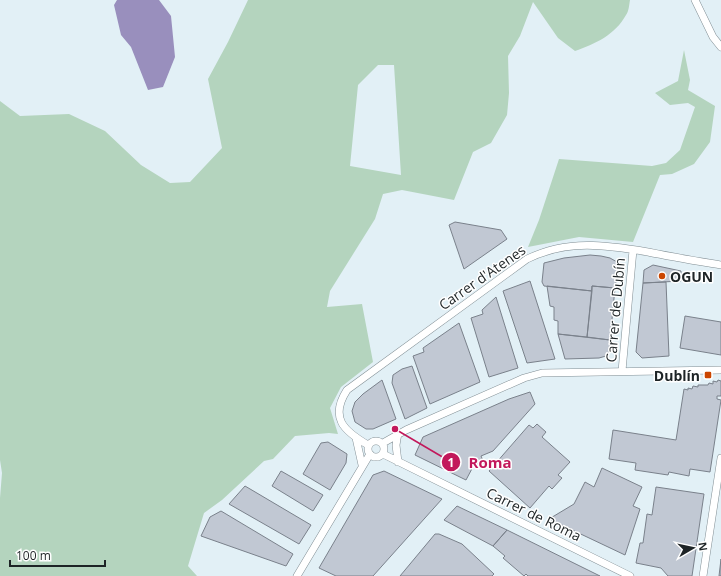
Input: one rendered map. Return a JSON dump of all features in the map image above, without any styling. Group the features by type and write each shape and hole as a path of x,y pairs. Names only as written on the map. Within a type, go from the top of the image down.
{"street":[{"path":"695,0 713,37 721,47"},
{"name":"Carrer d'Atenes","path":"356,438 342,424 338,411 342,398 347,390 527,259 542,252 567,246 611,246 721,264"},
{"name":"Carrer de Dubín","path":"622,372 633,250"},
{"path":"383,443 398,434 524,378 542,373 720,371"},
{"path":"398,434 396,445 398,462"},
{"path":"356,438 368,445"},
{"path":"356,438 362,465"},
{"path":"368,445 375,440 383,443"},
{"path":"368,445 368,451 376,458 383,454 385,449 383,443"},
{"path":"297,576 362,465 370,454"},
{"name":"Carrer de Roma","path":"383,454 630,576"},
{"path":"703,576 721,458"}],"green space":[{"path":"248,0 630,0 627,13 616,28 597,42 575,51 558,38 533,2 520,36 508,56 509,93 507,115 491,143 473,152 454,200 402,190 383,194 375,219 330,291 327,307 362,304 373,362 341,387 330,408 338,434 329,433 295,436 273,459 264,461 222,500 204,513 188,566 197,576 0,576 0,498 2,473 0,460 0,101 20,116 69,114 105,131 141,165 170,183 190,182 222,148 208,79","holes":["378,65 394,65 401,175 350,166 358,85"]},
{"path":"684,50 690,80 688,90 715,106 710,142 694,164 672,174 660,175 633,242 579,237 528,247 539,220 559,159 652,166 666,163 680,150 695,107 688,103 670,105 655,93 678,81"}],"shaded area":[{"path":"117,0 159,0 171,16 175,57 163,87 148,90 131,47 121,35 114,5"}],"building":[{"path":"455,222 501,230 507,239 464,269 449,225"},
{"path":"590,255 610,258 617,262 618,269 615,288 592,286 592,291 544,286 542,282 544,263 564,258"},
{"name":"OGUN","path":"653,265 681,271 681,281 643,283 644,270"},
{"path":"530,281 555,359 527,363 503,291"},
{"path":"666,282 669,356 642,358 636,352 643,283"},
{"path":"547,286 592,291 587,337 558,334 558,321 554,320 554,307 550,306"},
{"path":"592,286 615,288 610,340 587,337"},
{"path":"496,297 518,368 489,377 471,318 483,314 482,310"},
{"path":"685,316 721,322 721,355 680,348"},
{"path":"459,323 480,382 430,404 413,356 424,352 423,348"},
{"path":"558,334 610,340 609,351 606,356 599,358 565,359"},
{"path":"412,366 427,408 405,419 392,383 393,375 402,369"},
{"path":"382,380 396,419 373,429 366,429 355,422 352,411 355,402"},
{"path":"718,380 721,381 721,396 717,396 717,399 721,400 710,472 690,469 689,476 669,472 668,475 635,470 636,463 609,459 613,430 676,440 684,389 688,390 688,388 692,389 693,386 698,387 698,385 708,385 709,383 713,384 713,381 717,382"},
{"path":"530,392 535,404 493,451 481,456 484,463 481,465 475,463 466,480 415,455 423,437 509,399"},
{"path":"537,424 546,432 542,437 570,462 558,475 562,478 552,489 549,486 530,508 489,471 529,425 533,428"},
{"path":"328,442 347,454 346,463 330,490 303,474 321,443"},
{"path":"602,468 642,487 633,506 640,509 625,555 549,519 574,504 585,482 594,487"},
{"path":"281,471 323,495 313,511 272,486"},
{"path":"384,471 442,499 373,576 336,576 319,568 373,475"},
{"path":"245,486 311,525 299,544 229,504"},
{"path":"656,487 704,494 692,576 668,576 661,568 636,563 640,543 643,543 647,514 652,515"},
{"path":"457,506 507,530 493,546 444,520"},
{"path":"221,511 293,554 286,566 201,536 210,517"},
{"path":"507,530 600,576 528,576 526,574 524,576 503,558 505,556 493,546"},
{"path":"435,534 439,534 462,544 494,574 492,576 400,576"},
{"path":"721,559 721,576 719,576"}],"place":[{"name":"OGUN","path":"662,276"},
{"name":"Dublín","path":"708,375"},
{"name":"Roma","path":"395,429"}]}
